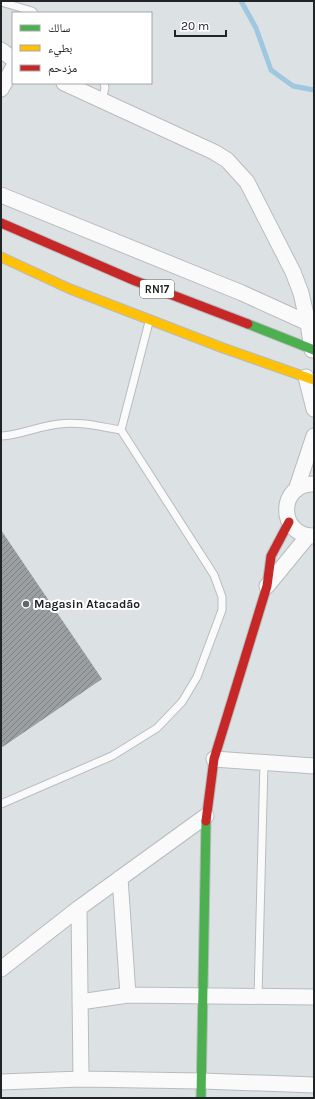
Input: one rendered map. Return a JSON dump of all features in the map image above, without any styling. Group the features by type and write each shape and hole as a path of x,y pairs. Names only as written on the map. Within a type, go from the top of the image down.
{"main road":[{"name":"RN17","path":"1,223 126,277 313,350"},
{"name":"RN17","path":"1,257 70,290 310,379"},
{"path":"201,1098 206,816 210,783 214,759 267,586 271,556 277,542 289,522"}],"street":[{"path":"1,50 12,58"},
{"path":"1,89 12,70"},
{"path":"66,84 214,152 227,160 247,182 293,272 301,293 313,350"},
{"path":"1,195 242,293 308,323"},
{"path":"310,379 314,409"},
{"path":"296,490 314,436"},
{"path":"267,586 311,536 300,533 294,528 289,522 286,514 290,497 296,490 302,486 314,484"},
{"path":"214,759 314,766"},
{"path":"1,969 79,908 206,816"},
{"path":"120,878 128,995"},
{"path":"79,908 81,1079"},
{"path":"80,1002 128,995 314,997"},
{"path":"1,1082 81,1079 314,1085"}],"lane":[{"path":"1,2 33,12"},
{"path":"102,100 105,88 104,84"},
{"path":"1,804 112,756 156,728 182,702 197,677 222,610 222,598 214,575 121,430 150,320"},
{"path":"1,436 24,433 57,424 71,423 121,430"},
{"path":"258,996 264,762"}],"building":[{"name":"Magasin Atacadão","path":"1,530 102,679 1,748"}],"waterway":[{"path":"241,1 256,28 271,70 293,86 314,90"}],"traffic: fast":[{"path":"248,324 314,350"},
{"path":"201,1098 206,821"}],"traffic: slow":[{"path":"1,257 70,289 223,348 314,380"}],"traffic: jam":[{"path":"1,223 133,280 248,324"},
{"path":"206,821 214,759 267,586 271,556 289,522"}],"place":[{"name":"Magasin Atacadão","path":"26,604"}]}
